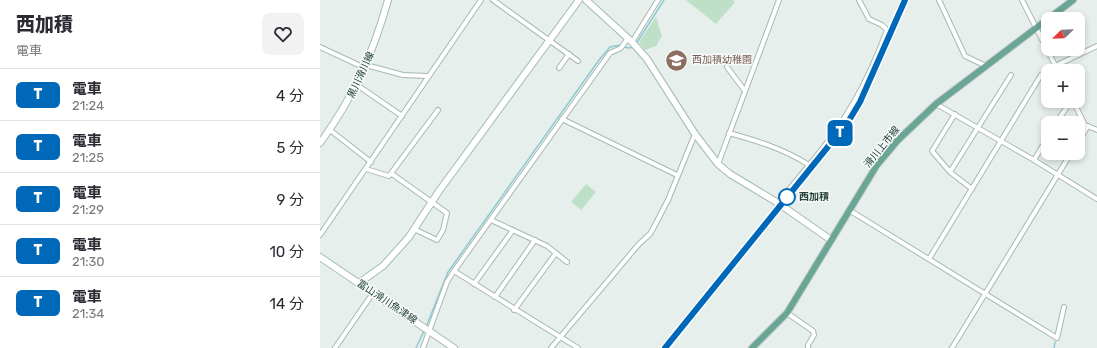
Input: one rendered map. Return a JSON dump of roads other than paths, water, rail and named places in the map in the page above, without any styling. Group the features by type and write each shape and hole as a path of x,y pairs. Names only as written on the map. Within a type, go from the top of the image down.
{"main road":[{"name":"滑川上市線","path":"752,348 787,313 849,210 883,158 907,131 936,104 1073,0"}],"street":[{"name":"黒川滑川線","path":"320,143 330,130 357,85 378,37 388,0"},
{"path":"320,235 481,0"},
{"path":"493,0 578,61"},
{"path":"359,283 384,266 395,254 579,0"},
{"path":"586,0 630,40 647,59 695,134 718,164 730,174 778,203 831,240"},
{"path":"422,348 448,282 454,272 610,53 621,48 630,40 658,0"},
{"path":"718,164 779,0"},
{"path":"778,203 834,134 858,98 887,30 882,25 869,19 859,0"},
{"path":"939,0 965,56 986,66"},
{"path":"1022,0 1054,64"},
{"path":"1059,64 1097,46"},
{"path":"320,48 366,66 403,75 428,76"},
{"path":"559,68 569,54"},
{"path":"727,67 745,91"},
{"path":"950,172 1011,75"},
{"path":"929,259 1041,75"},
{"path":"357,85 402,116"},
{"path":"936,104 1002,141 1097,199"},
{"path":"1076,108 1084,123 1097,130"},
{"path":"366,169 389,176 392,174 438,110"},
{"path":"955,114 932,151 950,172 972,189"},
{"path":"562,119 677,176"},
{"path":"1085,131 1088,126"},
{"path":"330,130 371,162"},
{"path":"729,133 755,140 789,153 809,165"},
{"path":"552,348 639,244 650,234 668,200 695,134"},
{"path":"1034,160 1041,148"},
{"path":"952,348 1067,160"},
{"path":"392,174 447,214 443,230 437,240 414,229"},
{"path":"849,210 1057,338 1064,307"},
{"path":"491,220 547,246 567,262"},
{"path":"474,284 513,230"},
{"path":"495,297 535,240"},
{"path":"514,310 556,253"},
{"name":"富山滑川魚津線","path":"320,257 454,348"},
{"path":"454,272 578,348"},
{"path":"335,348 373,293"},
{"path":"787,313 812,331 814,335 808,345 808,348"}],"waterway":[{"path":"636,44 664,0"},
{"path":"426,327 448,272 599,60 610,47 621,45"},
{"path":"624,47 634,47"},
{"path":"416,348 424,331"},
{"path":"1054,348 1055,342"}],"railway":[{"path":"665,348 848,121 860,103 905,0"}],"train":[{"name":"T","path":"665,348 848,122 870,81 905,0"}],"place":[{"name":"西加積幼稚園","path":"676,60"},
{"name":"西加積","path":"787,197"}]}
